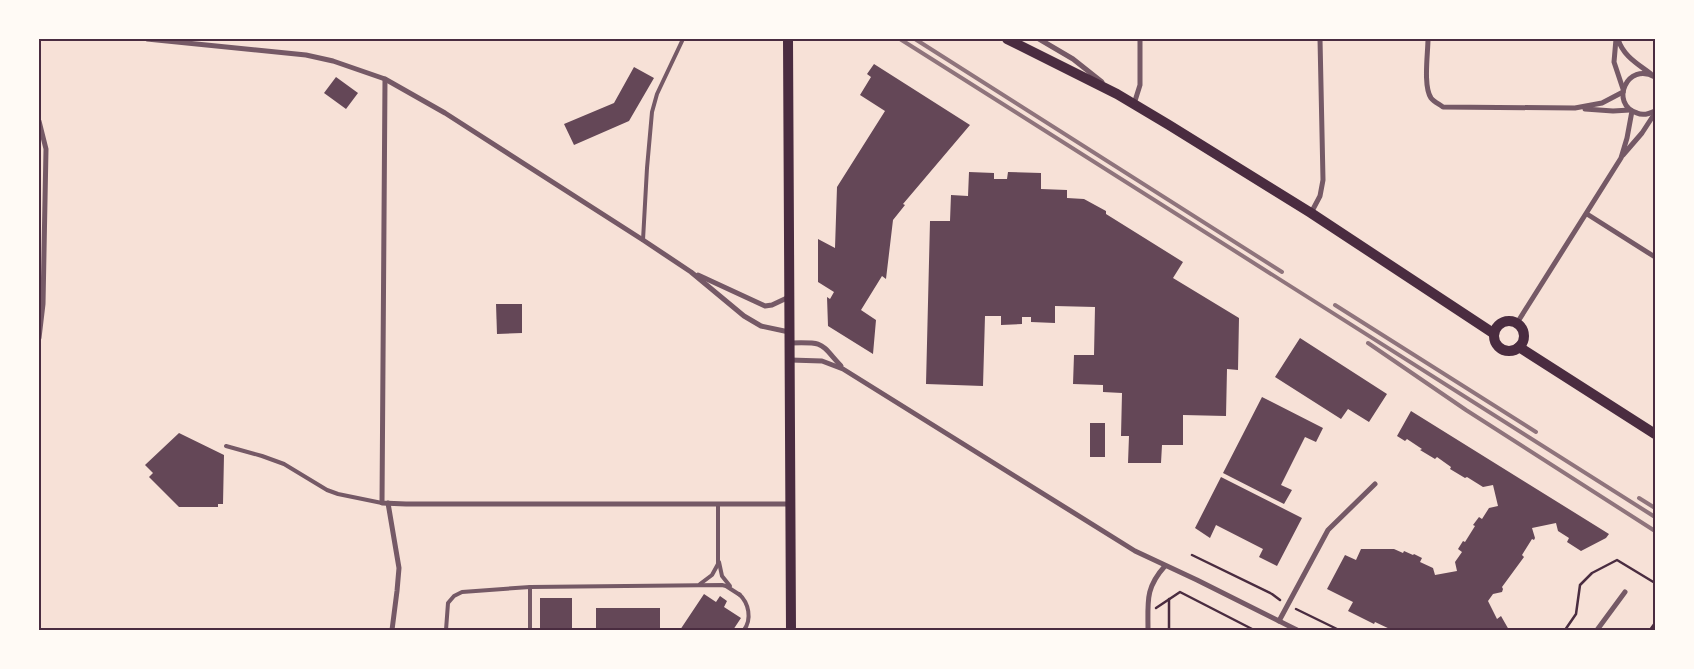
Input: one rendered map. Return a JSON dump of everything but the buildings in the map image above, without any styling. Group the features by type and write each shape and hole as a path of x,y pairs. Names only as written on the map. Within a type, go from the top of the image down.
{"main road":[{"path":"788,39 791,630"},
{"path":"1007,39 1134,104 1311,213 1493,333"},
{"path":"1510,320 1517,322 1524,333 1519,347 1510,351 1501,349 1494,342 1493,333 1501,322 1510,320"},
{"path":"1519,347 1655,434"}],"street":[{"path":"147,39 306,55 333,61 385,79 445,113 643,240 691,272 756,324 790,337 817,343 828,350 844,368"},
{"path":"1039,39 1073,59 1117,94"},
{"path":"1134,104 1140,85 1140,39"},
{"path":"1311,213 1320,196 1323,180 1320,39"},
{"path":"1428,39 1427,88 1436,103 1443,107 1631,110 1641,114 1655,112"},
{"path":"1617,39 1627,56 1655,77"},
{"path":"1617,39 1614,62 1623,90 1623,100 1631,110 1627,138 1621,158"},
{"path":"1574,108 1602,103 1623,90 1629,79 1636,75 1648,74 1655,77"},
{"path":"385,79 382,503 790,504"},
{"path":"1517,322 1621,158 1642,133 1655,112"},
{"path":"39,122 46,149 43,304 39,338"},
{"path":"1587,214 1655,257"},
{"path":"691,272 764,306 772,305 790,297"},
{"path":"790,360 822,361 844,368 1135,551 1297,630"},
{"path":"1279,621 1328,530 1375,484"},
{"path":"388,503 399,568 398,591 392,630"},
{"path":"1148,630 1149,594 1152,583 1165,566"},
{"path":"1597,630 1625,592"}],"lane":[{"path":"643,240 652,112 660,86 683,39"},
{"path":"226,446 284,464 326,490 382,503"},
{"path":"718,504 718,557 721,574 724,581 746,602 748,623 744,630"},
{"path":"693,585 705,581 712,574 716,568 718,557"},
{"path":"446,630 447,605 449,601 456,594 465,592 530,587 725,585 740,595"},
{"path":"530,587 530,630"}],"path":[{"path":"1192,555 1272,594 1287,605 1339,630"},
{"path":"1565,630 1576,614 1580,585 1592,574 1617,560 1655,584"},
{"path":"1148,614 1180,592 1254,630"},
{"path":"1170,599 1170,630"},
{"path":"1650,630 1655,623"}],"railway":[{"path":"900,39 1655,517"},
{"path":"915,39 1282,272"},
{"path":"1335,305 1536,432"},
{"path":"1368,343 1466,410 1655,531"},
{"path":"1639,498 1655,508"}]}
